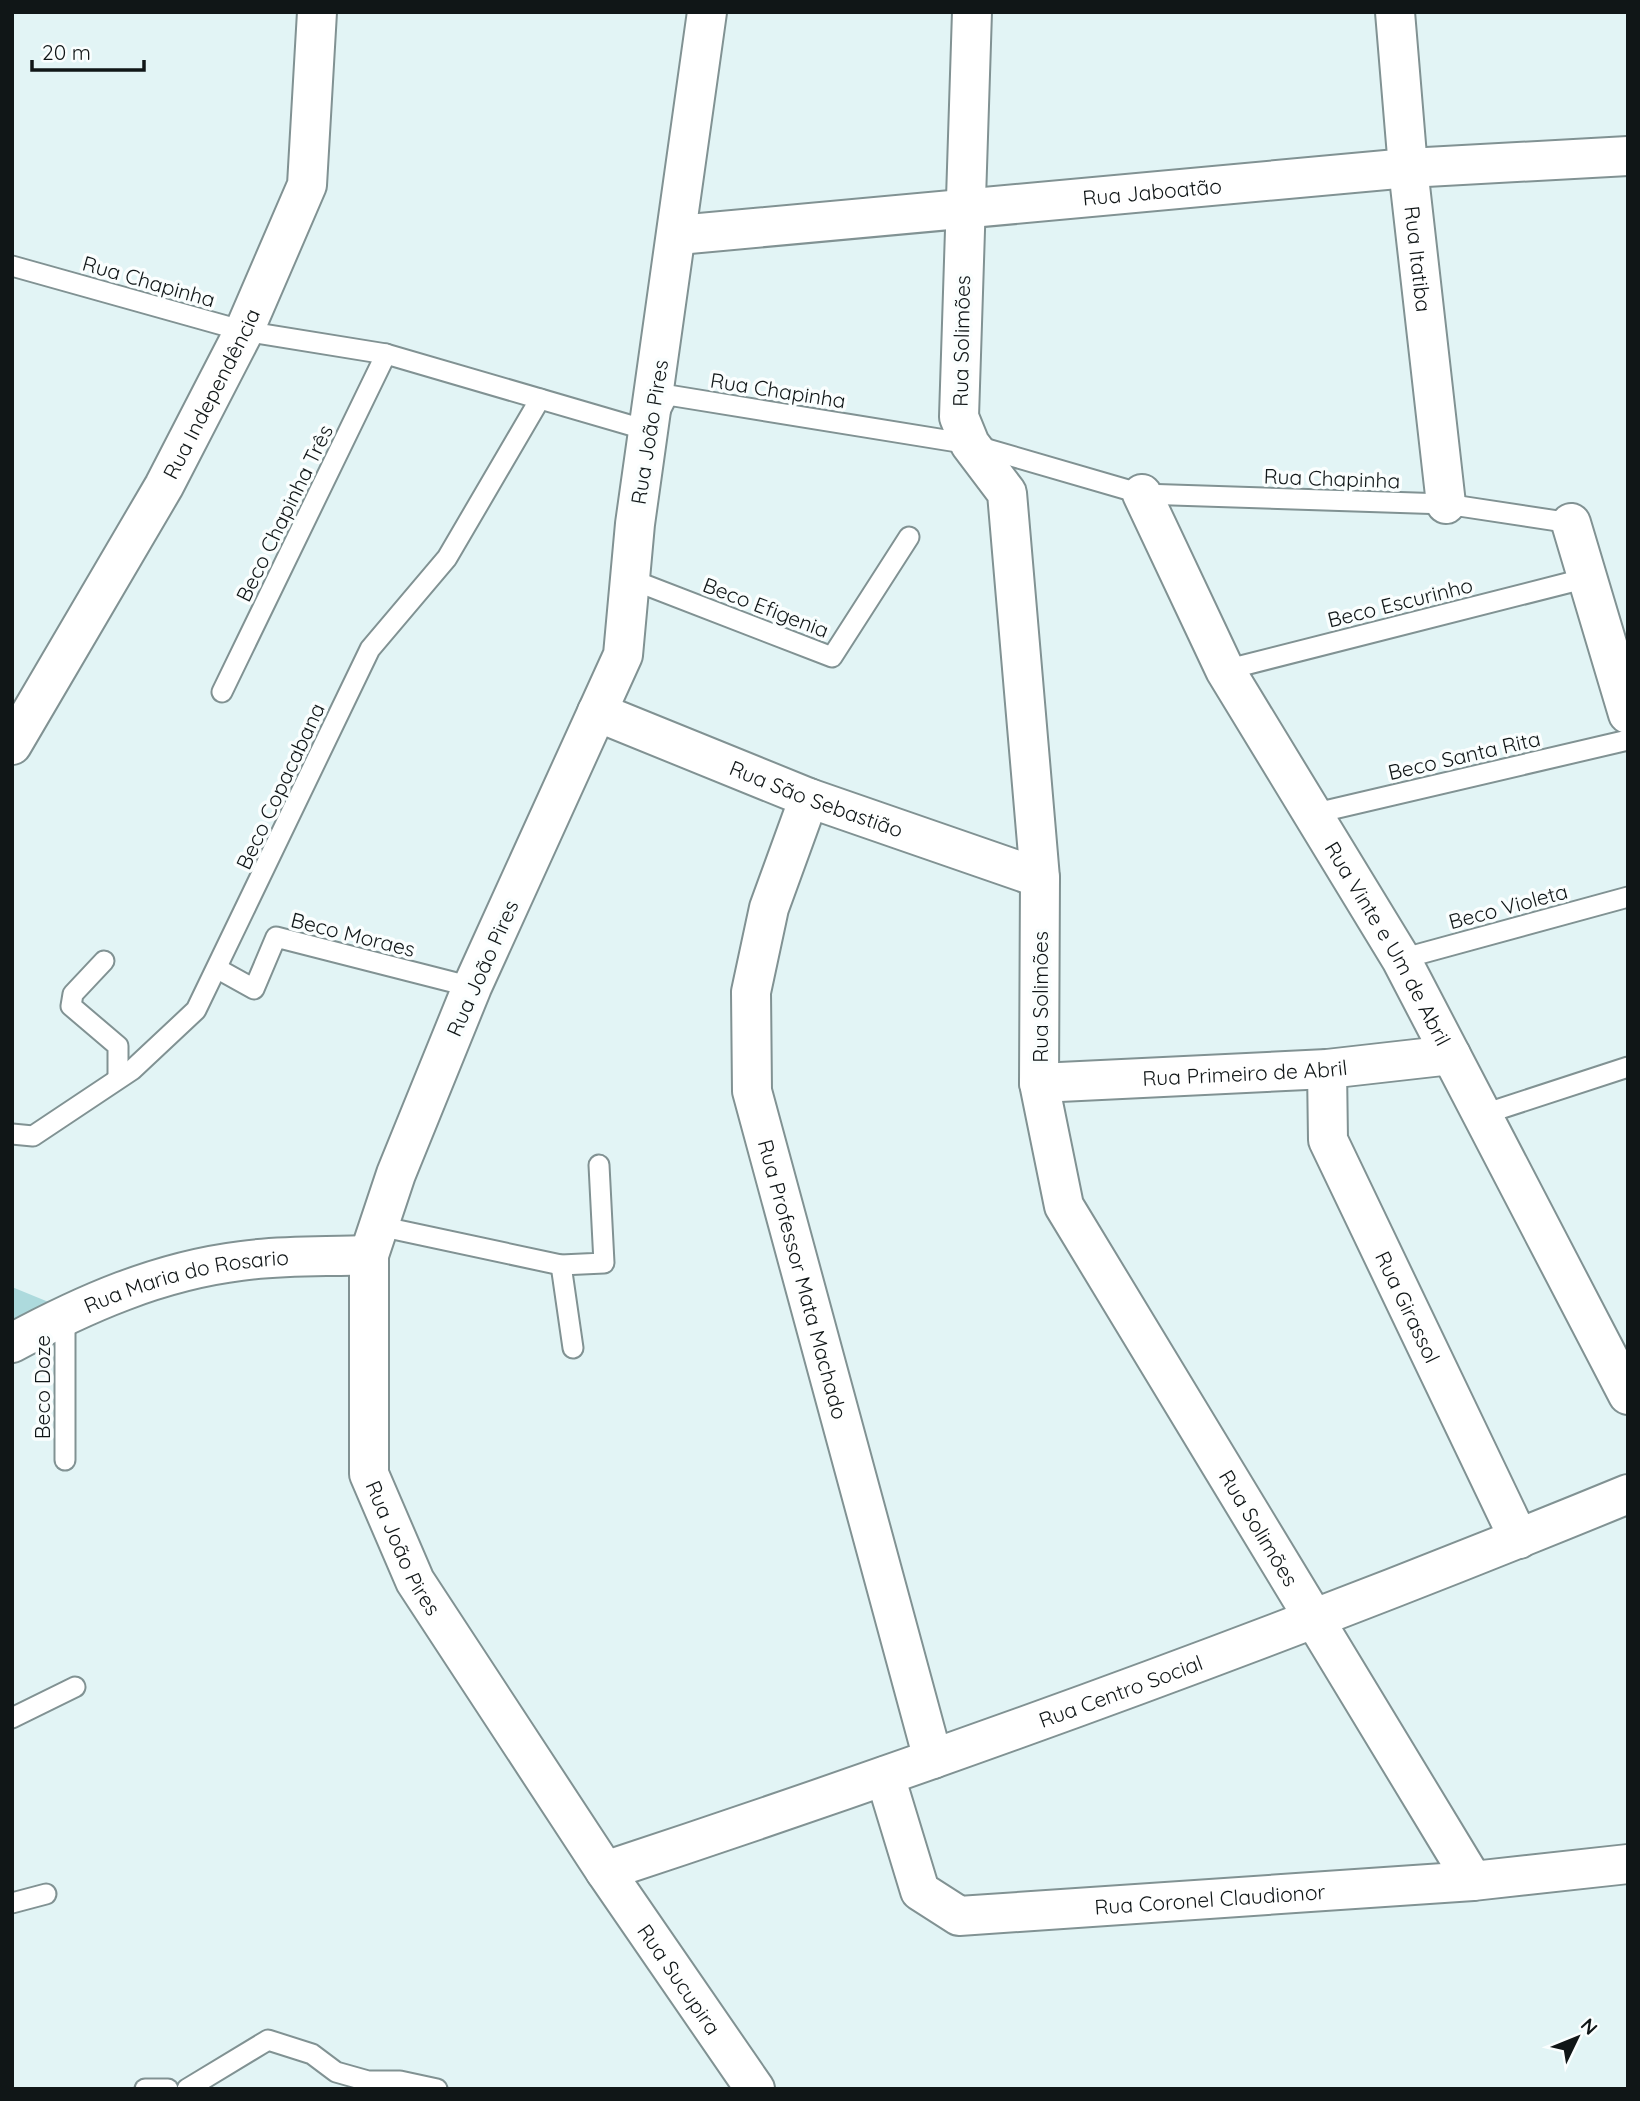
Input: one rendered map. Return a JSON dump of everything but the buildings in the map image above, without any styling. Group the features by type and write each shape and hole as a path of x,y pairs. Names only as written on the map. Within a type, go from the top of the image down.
{"street":[{"name":"Rua Independência","path":"12,745 164,486 244,331 307,185 317,12"},
{"name":"Rua João Pires","path":"605,1871 415,1581 369,1474 374,1241 396,1174 472,987 623,654 630,579 707,12"},
{"name":"Rua Solimões","path":"972,12 963,209 959,418 970,444 1007,492 1040,878 1039,1083 1064,1206 1473,1881"},
{"name":"Rua Itatiba","path":"1395,12 1408,169 1446,505"},
{"name":"Rua Jaboatão","path":"678,235 1408,169 1628,156"},
{"name":"Rua Vinte e Um de Abril","path":"1142,494 1225,670 1401,959 1628,1395"},
{"path":"1571,523 1628,714"},
{"name":"Rua São Sebastião","path":"597,712 808,799 1040,878"},
{"name":"Rua Professor Mata Machado","path":"808,799 769,908 751,992 752,1091 933,1759"},
{"name":"Rua Primeiro de Abril","path":"1039,1083 1327,1069 1451,1055"},
{"name":"Rua Girassol","path":"1327,1069 1328,1140 1518,1539"},
{"name":"Rua Maria do Rosario","path":"12,1343 65,1315 139,1284 192,1269 374,1241"},
{"name":"Rua Centro Social","path":"605,1871 933,1759 1314,1618 1628,1494"},
{"name":"Rua Coronel Claudionor","path":"885,1776 920,1891 959,1916 1473,1881 1628,1864"},
{"name":"Rua Sucupira","path":"605,1871 743,2084"}],"lane":[{"name":"Rua Chapinha","path":"12,266 244,331 386,354 650,431 668,396 970,444 1142,494 1446,505 1571,523"},
{"name":"Beco Chapinha Três","path":"222,692 386,354"},
{"name":"Beco Copacabana","path":"12,1134 33,1136 132,1070 196,1010 370,649 447,558 540,399"},
{"name":"Beco Efigenia","path":"630,579 832,657 909,537"},
{"name":"Beco Escurinho","path":"1225,670 1587,578"},
{"name":"Beco Santa Rita","path":"1311,814 1628,740"},
{"name":"Beco Violeta","path":"1401,959 1628,897"},
{"name":"Beco Moraes","path":"218,969 254,989 276,937 472,987"},
{"path":"104,961 73,994 71,1006 118,1046 118,1079"},
{"path":"1481,1115 1628,1067"},
{"path":"374,1241 561,1265 604,1263 599,1166"},
{"path":"561,1265 573,1348"},
{"name":"Beco Doze","path":"65,1315 65,1460"},
{"path":"12,1718 75,1687"},
{"path":"12,1903 46,1894"},
{"path":"187,2089 268,2040 312,2054 346,2075 368,2081 400,2081 437,2089"},
{"path":"145,2089 167,2089"}],"shaded area":[{"path":"12,1287 51,1303 12,1330"}]}
